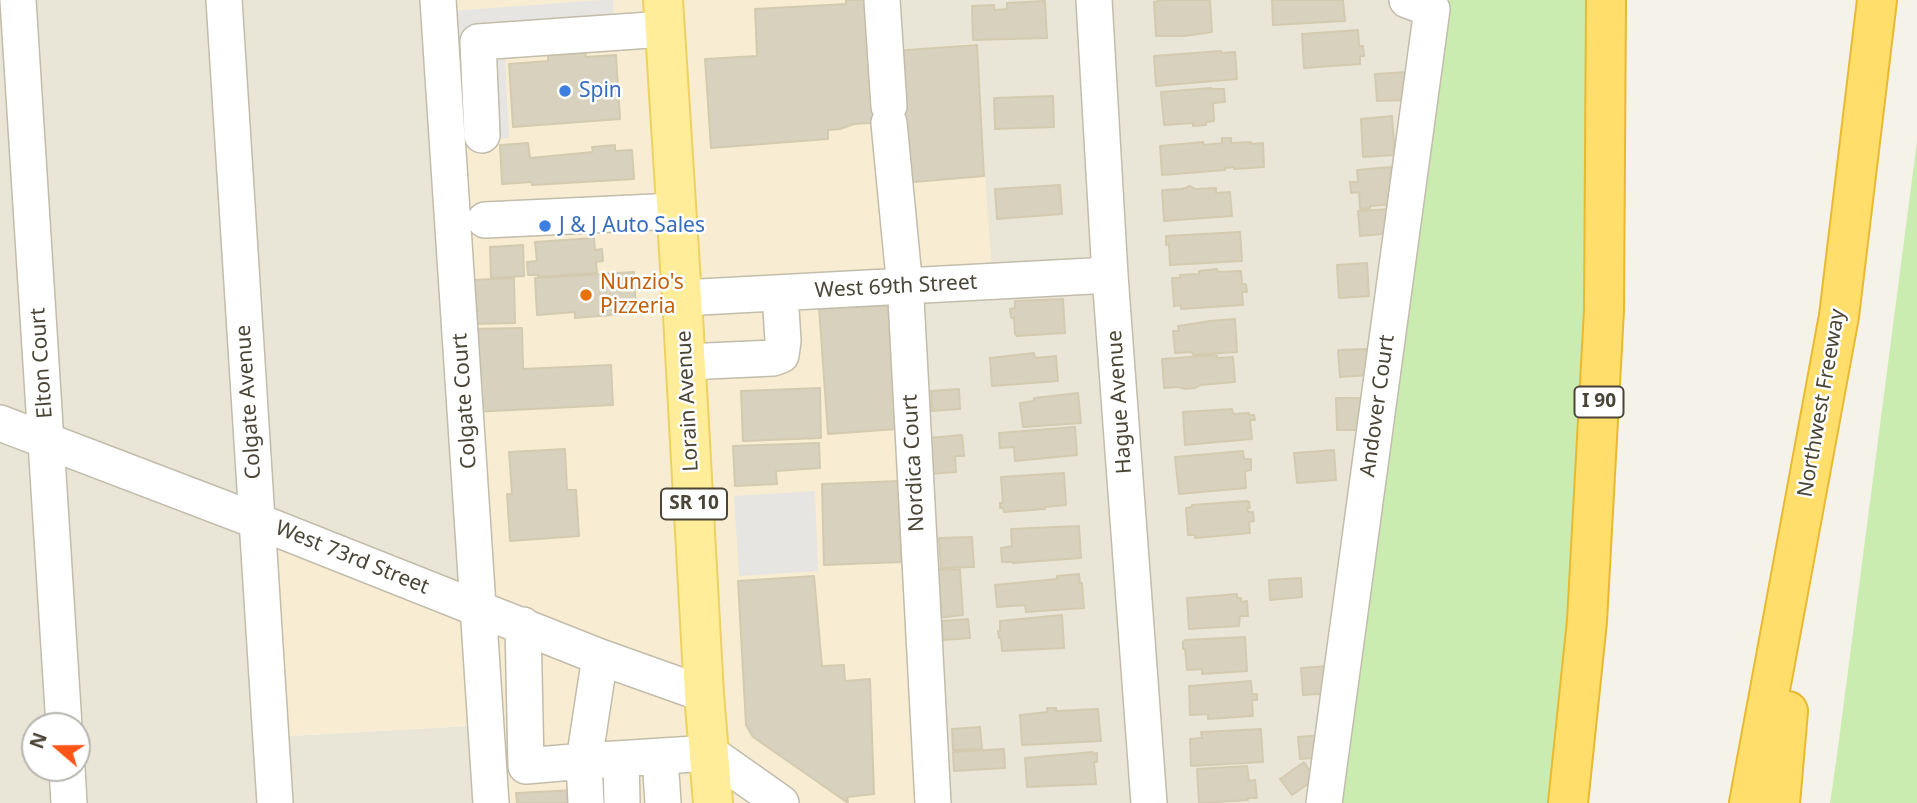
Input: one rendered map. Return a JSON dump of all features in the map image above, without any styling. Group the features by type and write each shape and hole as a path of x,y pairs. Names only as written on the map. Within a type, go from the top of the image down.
{"highway":[{"name":"I 90","path":"1567,803 1587,621 1604,310 1606,0"},
{"name":"Northwest Freeway","path":"1749,803 1839,316 1877,0"},
{"path":"1780,803 1807,487"}],"main road":[{"name":"Lorain Avenue","path":"664,15 704,694 713,803"}],"street":[{"name":"Elton Court","path":"18,0 63,712"},
{"name":"Colgate Avenue","path":"224,0 275,803"},
{"name":"Colgate Court","path":"438,0 491,803"},
{"name":"Nordica Court","path":"882,0 889,114 905,287 933,803"},
{"name":"Hague Avenue","path":"1094,0 1110,275 1149,803"},
{"name":"Andover Court","path":"1324,803 1420,5"},
{"path":"482,135 478,42 664,15"},
{"path":"485,220 677,211"},
{"name":"West 69th Street","path":"682,298 1110,275"},
{"path":"686,362 772,358 781,355 783,341 780,293"},
{"name":"West 73rd Street","path":"0,423 600,657 704,694"},
{"path":"523,625 526,766 710,753 781,803"},
{"path":"586,803 584,761 600,657"},
{"path":"660,757 663,803"},
{"path":"621,759 622,802"},
{"path":"68,782 69,803"}],"shaded area":[{"path":"0,0 438,0 480,609 271,737 487,725 491,803 0,803"},
{"path":"438,0 882,0 885,52 975,43 993,282 905,287 933,803 491,803 486,725 271,737 257,521 479,608"},
{"path":"613,0 615,47 505,54 509,138 458,141 450,11"},
{"path":"882,0 1431,0 1324,803 933,803"},
{"path":"815,491 818,571 739,576 734,496"}],"green space":[{"path":"1431,0 1606,0 1568,803 1324,803"},
{"path":"1917,141 1917,803 1830,803 1837,755"}],"building":[{"path":"846,0 869,0 893,51 977,45 984,176 902,183 878,120 828,130 828,139 711,148 705,59 757,56 755,9 846,4"},
{"path":"1210,0 1212,32 1156,36 1154,2"},
{"path":"1272,0 1343,0 1345,21 1273,25"},
{"path":"1045,1 1047,38 973,40 972,6 994,5 994,10 1007,9 1007,3"},
{"path":"1358,30 1359,46 1363,46 1364,56 1360,56 1360,64 1304,68 1302,34"},
{"name":"Spin","path":"585,51 586,57 616,55 620,119 513,127 509,64 548,61 548,52"},
{"path":"1235,52 1237,79 1156,86 1154,56"},
{"path":"1407,72 1409,100 1377,101 1375,74"},
{"path":"1224,89 1225,102 1213,103 1214,121 1206,122 1206,125 1164,125 1161,92"},
{"path":"1053,96 1054,127 995,129 994,98"},
{"path":"1392,116 1395,155 1363,157 1361,119"},
{"path":"1222,138 1231,138 1231,143 1263,143 1264,167 1234,167 1162,175 1160,146 1222,143"},
{"path":"528,143 530,158 593,152 592,147 615,145 615,151 632,150 634,179 532,185 531,182 502,184 500,145"},
{"path":"1391,167 1394,204 1360,209 1359,192 1351,193 1350,182 1358,182 1357,170"},
{"path":"1060,185 1062,214 997,219 995,189"},
{"path":"1190,186 1195,189 1216,188 1216,193 1230,192 1232,216 1164,221 1162,190"},
{"path":"1392,209 1394,233 1360,236 1358,211"},
{"path":"1240,232 1242,261 1170,265 1166,236"},
{"path":"594,238 595,250 602,249 603,261 596,262 597,273 538,277 528,275 527,262 537,261 535,242"},
{"path":"523,245 524,276 491,278 490,247"},
{"path":"1367,263 1369,296 1339,298 1337,265"},
{"path":"1217,269 1218,272 1241,271 1242,284 1246,284 1247,292 1242,292 1243,305 1181,309 1181,305 1174,306 1172,278"},
{"name":"Nunzio's Pizzeria","path":"634,272 636,313 575,318 575,312 537,315 535,278"},
{"path":"514,278 515,323 473,324 472,280"},
{"path":"1063,299 1065,333 1015,334 1014,317 1011,318 1010,309 1015,308 1015,301"},
{"path":"888,302 897,429 828,434 819,307"},
{"path":"1235,319 1237,352 1193,355 1192,352 1175,353 1173,331 1179,331 1178,326"},
{"path":"522,328 523,369 611,365 613,405 472,412 467,329"},
{"path":"1368,349 1369,375 1340,377 1338,350"},
{"path":"1034,353 1035,358 1056,356 1058,381 992,386 990,358"},
{"path":"1217,355 1217,358 1233,357 1235,382 1186,389 1164,388 1162,359"},
{"path":"820,388 821,438 743,441 741,391"},
{"path":"959,389 960,409 932,411 931,391"},
{"path":"1078,393 1081,423 1023,427 1020,403 1034,401 1034,398"},
{"path":"1336,398 1364,398 1364,430 1337,430"},
{"path":"1232,409 1233,414 1254,415 1255,420 1250,420 1252,439 1185,445 1183,412"},
{"path":"1075,427 1077,455 1015,461 1014,447 1000,448 999,433"},
{"path":"962,435 964,456 955,456 956,472 930,474 927,438"},
{"path":"819,443 820,468 776,471 777,484 735,486 733,446"},
{"path":"565,449 567,490 576,490 579,536 510,541 507,494 512,494 509,452"},
{"path":"1334,450 1336,480 1297,483 1294,453"},
{"path":"1243,451 1244,459 1251,459 1251,470 1245,471 1246,488 1179,494 1175,457"},
{"path":"1064,473 1066,505 1004,512 1003,508 1000,508 1000,503 1003,503 1001,477"},
{"path":"899,481 901,562 824,565 822,484"},
{"path":"1247,501 1250,508 1247,508 1248,512 1253,512 1254,521 1249,522 1250,533 1195,538 1195,535 1188,535 1186,508 1192,505"},
{"path":"1079,526 1081,558 1002,562 1001,548 1012,546 1011,529"},
{"path":"972,537 974,567 941,568 939,538"},
{"path":"960,569 963,615 937,618 931,570"},
{"path":"1079,574 1084,608 1026,612 1025,605 997,607 995,585 1057,579 1057,576"},
{"path":"814,576 822,666 844,665 845,681 870,679 874,794 847,797 848,803 753,737 746,725 738,581"},
{"path":"1301,578 1302,597 1270,600 1269,580"},
{"path":"1237,594 1241,602 1247,601 1248,616 1240,616 1239,626 1189,629 1187,598"},
{"path":"1062,615 1064,648 1002,651 998,631 1000,621"},
{"path":"968,619 970,638 943,640 942,621"},
{"path":"1245,637 1247,671 1202,674 1202,669 1187,670 1183,649 1185,640"},
{"path":"1330,666 1332,693 1303,695 1301,668"},
{"path":"1251,681 1252,694 1257,694 1257,700 1252,700 1253,716 1208,719 1208,714 1190,715 1189,686"},
{"path":"1047,708 1056,708 1056,711 1098,709 1101,741 1022,745 1020,715 1047,712"},
{"path":"980,727 982,749 953,750 952,729"},
{"path":"1261,729 1263,762 1191,766 1190,739 1202,738 1201,732"},
{"path":"1324,735 1326,757 1300,759 1298,737"},
{"path":"1004,749 1005,768 954,771 953,752"},
{"path":"1097,753 1097,762 1094,762 1096,784 1027,787 1025,758"},
{"path":"1304,762 1315,779 1292,795 1280,779"},
{"path":"1247,766 1249,781 1255,780 1257,798 1199,803 1197,769"},
{"path":"577,790 578,803 517,803 516,793"}],"place":[{"name":"Spin","path":"565,91"},
{"name":"J & J Auto Sales","path":"545,226"},
{"name":"Nunzio's Pizzeria","path":"586,295"}]}
